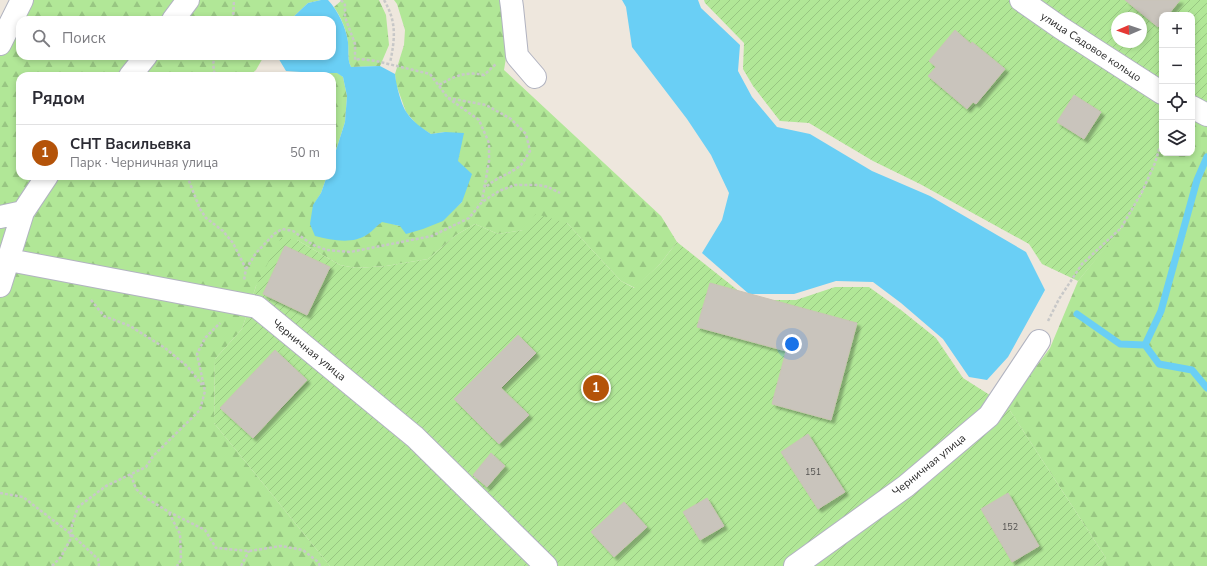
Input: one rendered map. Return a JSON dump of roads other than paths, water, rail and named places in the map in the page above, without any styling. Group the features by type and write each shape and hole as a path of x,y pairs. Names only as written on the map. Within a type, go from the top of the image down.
{"street":[{"path":"0,44 22,0"},
{"path":"176,16 188,0"},
{"path":"510,0 512,7 516,56 535,77"},
{"name":"улица Садовое кольцо","path":"1021,0 1061,28 1159,91"},
{"path":"133,72 143,60"},
{"path":"1195,109 1207,115"},
{"path":"0,286 23,212 44,180"},
{"path":"0,217 23,212"},
{"name":"Черничная улица","path":"9,260 257,307 416,437 546,566"},
{"name":"Черничная улица","path":"795,566 906,486 989,416 1039,341"}],"water":[{"path":"328,0 341,20 347,36 351,67 380,66 395,74 396,83 403,105 409,116 421,127 431,134 445,132 464,133 458,161 472,174 462,202 443,221 406,234 400,226 382,222 368,234 349,241 315,236 310,224 313,205 321,193 326,180 336,180 336,150 345,122 347,96 343,77 336,72 286,71 279,60 336,60 336,16 294,16 308,3"},
{"path":"622,0 698,0 701,8 740,45 738,71 752,97 777,127 810,134 872,171 930,196 1026,252 1045,290 1008,357 987,380 969,377 943,339 901,303 873,282 836,281 794,294 749,294 702,253 722,220 729,193 711,155 687,119 632,47 626,7"}],"waterway":[{"path":"1145,345 1161,311 1197,180 1207,157"},
{"path":"1077,314 1120,344 1145,345"},
{"path":"1145,345 1159,364 1192,370 1207,388"}],"place":[{"name":"СНТ Васильевка","path":"596,388"}]}
